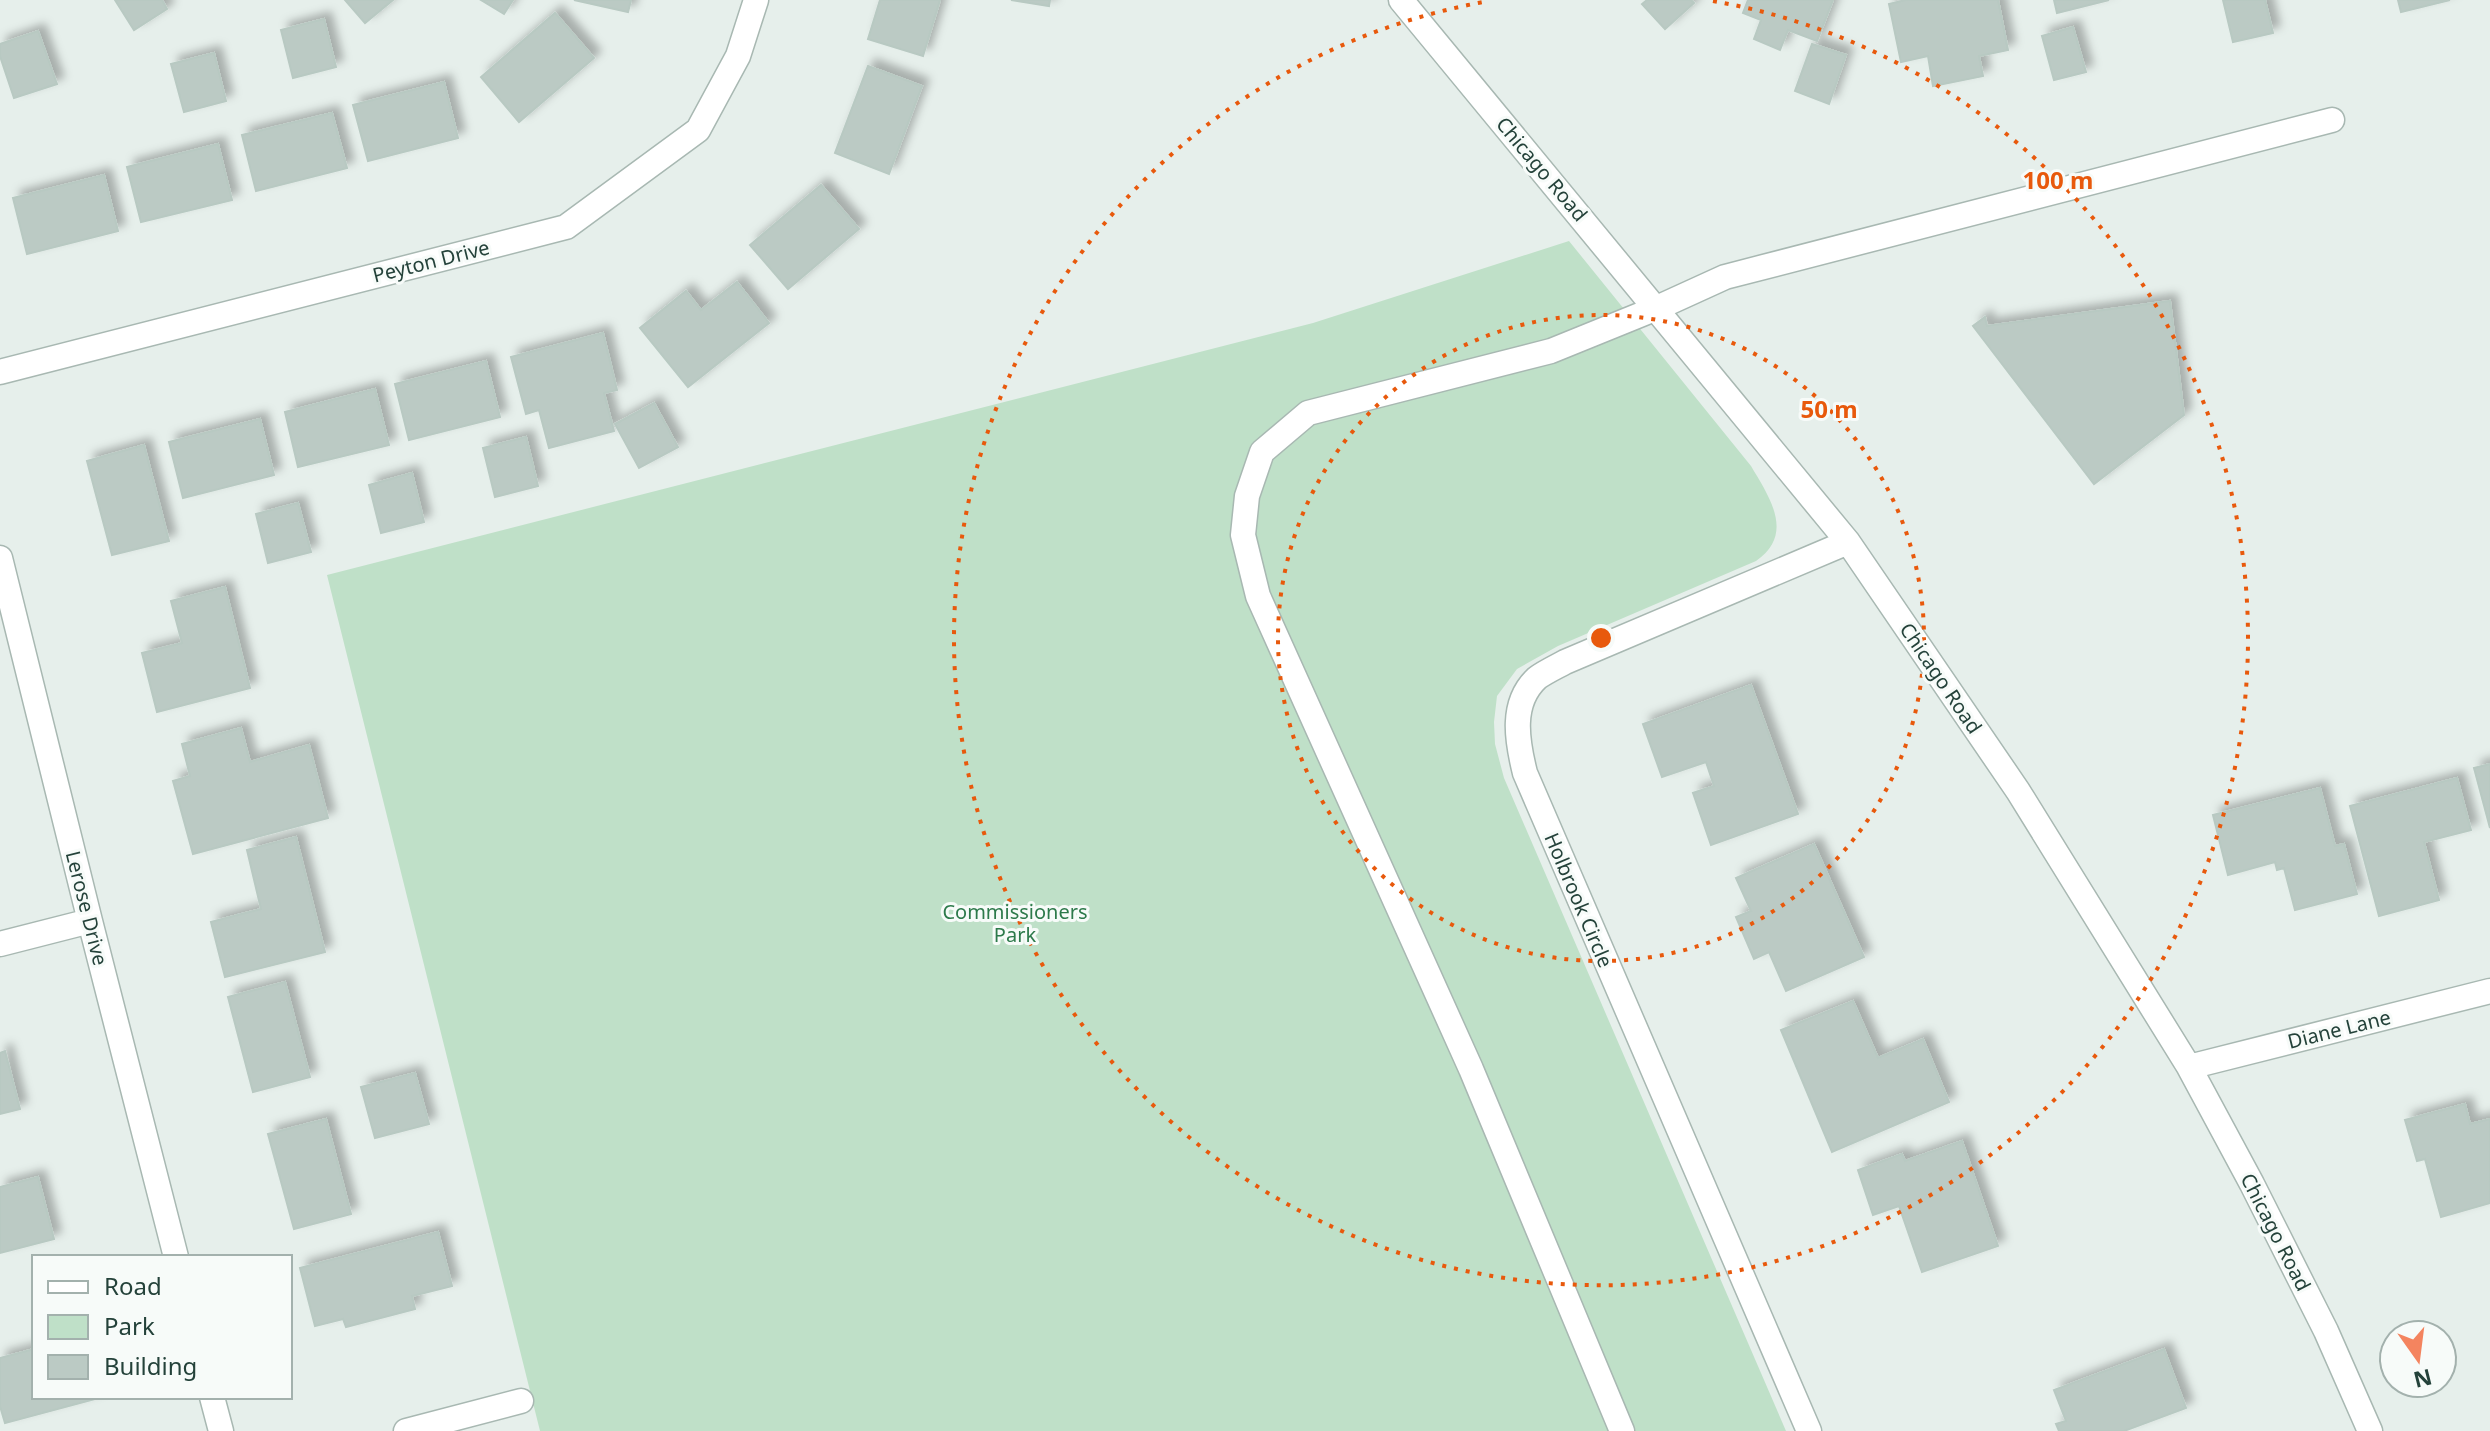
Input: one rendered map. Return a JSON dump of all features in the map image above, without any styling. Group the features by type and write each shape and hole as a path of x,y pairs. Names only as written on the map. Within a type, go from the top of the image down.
{"street":[{"name":"Peyton Drive","path":"0,372 566,227 698,130 738,56 756,0"},
{"name":"Chicago Road","path":"1401,0 1848,542 2018,791 2189,1067 2326,1331 2370,1431"},
{"path":"1622,1431 1471,1069 1258,596 1243,535 1247,496 1262,452 1308,413 1551,351 1725,277 2332,120"},
{"name":"Holbrook Circle","path":"1809,1431 1525,773 1517,729 1524,694 1538,677 1565,662 1848,542"},
{"name":"Lerose Drive","path":"0,558 175,1255"},
{"path":"0,944 90,921"},
{"name":"Diane Lane","path":"2189,1067 2490,991"},
{"path":"213,1399 221,1431"},
{"path":"406,1431 521,1401"}],"green space":[{"name":"Commissioners Park","path":"1569,241 1751,466 1771,503 1777,528 1768,550 1756,561 1558,646 1517,669 1497,696 1495,744 1504,778 1786,1431 540,1431 327,575 1313,323"}],"building":[{"path":"115,0 162,0 167,9 134,30"},
{"path":"345,0 393,0 365,23"},
{"path":"481,0 513,0 504,14"},
{"path":"574,0 631,0 628,12"},
{"path":"880,0 940,0 923,56 868,39"},
{"path":"1011,0 1050,0 1049,6"},
{"path":"1647,0 1691,0 1694,3 1665,29 1642,4"},
{"path":"1748,0 1833,0 1817,41 1788,30 1780,50 1754,39 1761,20 1743,13"},
{"path":"1906,0 1998,0 2008,50 1979,56 1983,76 1933,86 1928,56 1901,62 1889,4"},
{"path":"2054,0 2109,0 2057,13"},
{"path":"2223,0 2265,0 2273,33 2233,42"},
{"path":"2398,0 2450,0 2401,12"},
{"path":"555,13 594,58 519,122 481,77"},
{"path":"324,19 336,67 293,78 281,30"},
{"path":"2073,27 2086,72 2054,80 2042,36"},
{"path":"38,31 57,84 14,98 0,56 0,44"},
{"path":"1812,44 1846,55 1829,104 1795,91"},
{"path":"214,53 226,101 184,112 171,64"},
{"path":"868,66 922,86 889,174 835,153"},
{"path":"444,82 458,138 368,161 353,105"},
{"path":"332,113 347,168 256,191 242,135"},
{"path":"218,144 232,200 141,222 127,167"},
{"path":"104,175 118,231 27,254 13,198"},
{"path":"821,185 859,229 788,289 750,245"},
{"path":"737,282 769,323 688,387 640,328 686,291 701,310"},
{"path":"2170,301 2184,415 2094,484 1973,326 1985,317 1987,326"},
{"path":"603,333 617,390 604,393 614,431 549,448 539,410 526,414 511,357"},
{"path":"486,361 500,417 409,440 395,384"},
{"path":"375,389 389,445 298,467 285,412"},
{"path":"654,403 678,447 639,468 615,424"},
{"path":"260,419 274,475 183,498 169,442"},
{"path":"526,437 538,486 495,497 483,448"},
{"path":"144,445 169,541 112,555 87,461"},
{"path":"412,473 424,522 381,533 369,485"},
{"path":"298,503 311,552 268,563 256,514"},
{"path":"225,587 250,688 157,712 142,653 182,643 171,601"},
{"path":"1751,685 1798,814 1711,845 1693,793 1714,786 1706,762 1662,777 1643,724"},
{"path":"241,728 250,762 309,745 328,818 193,854 173,781 190,776 182,744"},
{"path":"2490,764 2490,828 2474,768"},
{"path":"2457,778 2471,830 2424,842 2439,900 2379,916 2350,806"},
{"path":"2320,788 2335,846 2344,844 2357,894 2295,910 2284,868 2277,870 2275,862 2228,875 2213,815"},
{"path":"296,837 325,952 225,977 211,922 261,909 247,850"},
{"path":"1814,844 1864,957 1786,991 1769,952 1754,959 1736,917 1751,911 1736,878"},
{"path":"285,982 310,1077 253,1092 228,997"},
{"path":"1853,1001 1878,1058 1923,1039 1949,1102 1832,1152 1781,1030"},
{"path":"5,1051 20,1109 0,1114 0,1053"},
{"path":"415,1073 429,1124 375,1138 361,1087"},
{"path":"2465,1104 2470,1124 2490,1119 2490,1203 2441,1217 2425,1159 2417,1161 2405,1120"},
{"path":"326,1119 351,1214 294,1229 268,1134"},
{"path":"1962,1141 1998,1246 1922,1272 1899,1206 1873,1215 1858,1170 1902,1154 1905,1161"},
{"path":"38,1177 54,1239 0,1253 0,1187"},
{"path":"438,1232 452,1286 412,1296 415,1309 346,1327 343,1319 315,1326 300,1268"},
{"path":"2164,1349 2186,1408 2124,1431 2059,1431 2056,1424 2066,1421 2054,1390"},
{"path":"32,1350 32,1399 95,1399 5,1423 0,1406 0,1358"}]}
